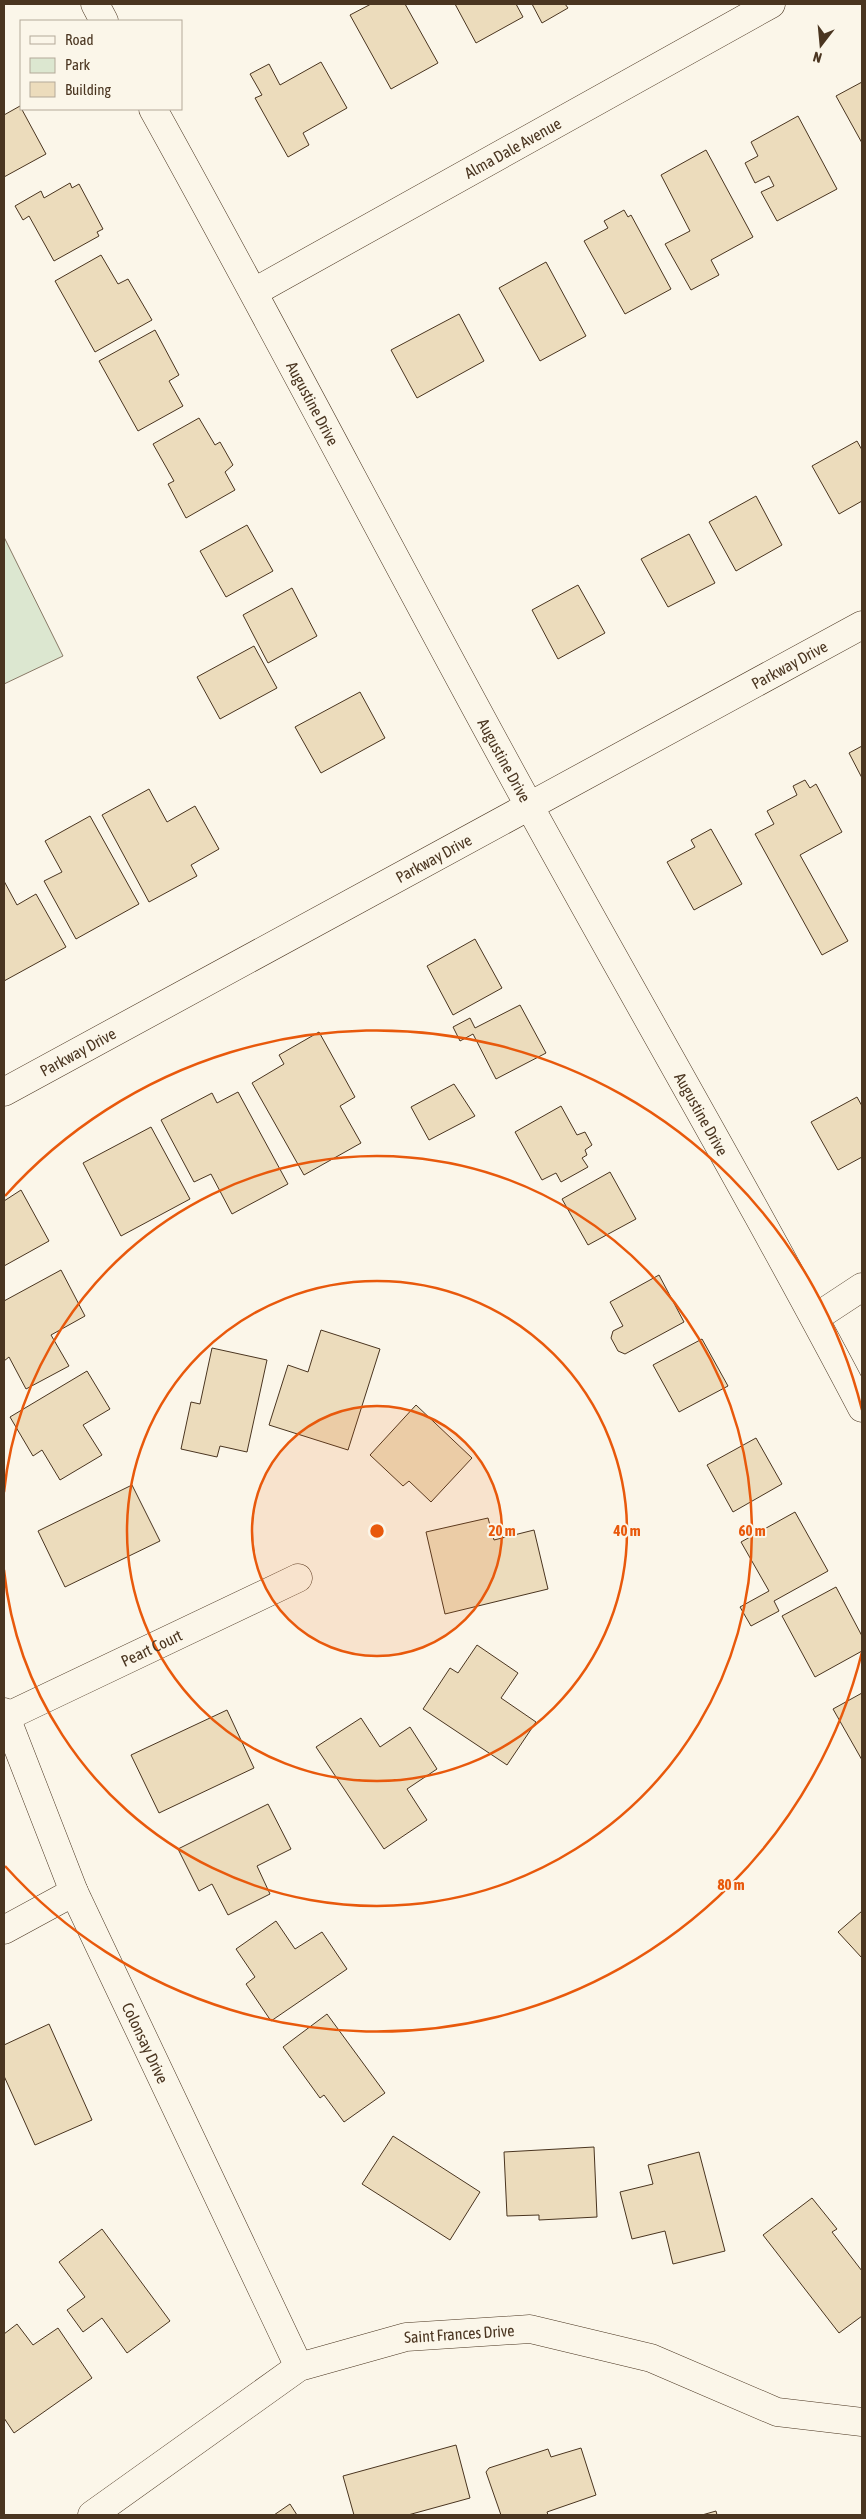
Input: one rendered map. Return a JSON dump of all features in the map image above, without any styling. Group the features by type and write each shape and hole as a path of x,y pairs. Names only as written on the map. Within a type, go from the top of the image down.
{"street":[{"path":"95,4 103,20"},
{"name":"Alma Dale Avenue","path":"254,292 771,4"},
{"name":"Augustine Drive","path":"154,110 254,292 530,807 815,1318 862,1408"},
{"name":"Parkway Drive","path":"4,1092 862,625"},
{"path":"815,1318 862,1287"},
{"name":"Peart Court","path":"5,1714 298,1578"},
{"name":"Colonsay Drive","path":"5,1714 74,1892 299,2367"},
{"path":"4,1930 74,1892"},
{"name":"Saint Frances Drive","path":"98,2514 299,2367 406,2337 530,2329 651,2358 777,2412 862,2422"}],"green space":[{"path":"4,537 63,656 4,684"}],"building":[{"path":"371,4 405,4 438,63 391,89 350,15"},
{"path":"455,4 516,4 523,17 476,43"},
{"path":"532,4 565,4 568,8 542,23"},
{"path":"321,62 347,108 303,133 309,145 288,157 255,98 262,95 250,74 269,64 280,85"},
{"path":"862,82 862,143 836,96"},
{"path":"20,106 20,110 22,110 46,154 4,177 4,115"},
{"path":"798,116 837,189 777,221 761,192 774,186 769,176 755,183 745,163 758,156 751,142"},
{"path":"706,150 753,237 711,260 719,275 691,290 665,244 690,231 661,175"},
{"path":"70,183 72,188 79,184 103,229 97,232 99,236 54,261 29,216 23,220 15,206 41,191 44,198"},
{"path":"624,210 628,217 631,215 671,289 625,314 584,241 608,228 604,221"},
{"path":"101,255 118,284 128,279 152,320 95,352 55,281"},
{"path":"546,262 586,336 540,361 499,288"},
{"path":"459,314 484,361 417,398 391,350"},
{"path":"155,330 179,375 169,381 183,406 138,431 99,361"},
{"path":"199,418 215,445 220,442 233,465 225,472 235,490 186,518 168,484 174,481 153,444"},
{"path":"857,441 862,450 862,501 839,514 812,466"},
{"path":"756,496 782,545 736,571 709,522"},
{"path":"247,525 273,571 226,597 200,551"},
{"path":"689,534 715,583 668,607 641,559"},
{"path":"578,585 605,633 558,659 532,610"},
{"path":"292,588 317,636 268,663 243,615"},
{"path":"254,646 277,688 220,719 197,677"},
{"path":"360,692 385,738 321,773 295,727"},
{"path":"862,746 862,778 849,753"},
{"path":"805,780 810,788 816,784 842,832 800,855 848,941 822,955 755,834 774,824 767,811 797,795 793,786"},
{"path":"149,789 167,822 195,806 219,849 191,865 197,876 149,902 102,815"},
{"path":"90,816 139,904 76,939 44,881 62,872 45,841"},
{"path":"711,829 742,884 694,910 667,862 695,847 691,840"},
{"path":"4,881 17,905 36,894 66,947 4,981"},
{"path":"475,939 502,988 453,1015 427,966"},
{"path":"520,1005 546,1053 496,1079 473,1034 460,1041 453,1027 470,1018 475,1028"},
{"path":"319,1032 355,1097 340,1106 361,1143 304,1175 252,1083 284,1064 279,1055"},
{"path":"454,1084 475,1116 429,1140 411,1107"},
{"path":"238,1092 288,1184 232,1214 211,1174 194,1182 161,1120 212,1093 217,1103"},
{"path":"857,1097 862,1106 862,1157 838,1170 811,1122"},
{"path":"561,1106 577,1135 585,1132 592,1145 585,1150 587,1155 582,1158 588,1167 561,1182 556,1173 542,1180 515,1132"},
{"path":"151,1127 190,1199 121,1236 83,1163"},
{"path":"610,1172 636,1219 588,1245 562,1199"},
{"path":"21,1190 49,1241 4,1266 4,1201"},
{"path":"61,1270 85,1316 51,1335 69,1366 26,1389 9,1357 4,1361 4,1301"},
{"path":"659,1275 684,1322 625,1354 618,1351 611,1338 613,1331 623,1326 610,1302"},
{"path":"321,1330 380,1349 348,1450 269,1425 288,1365 308,1372"},
{"path":"702,1339 728,1386 679,1412 653,1365"},
{"path":"212,1348 267,1360 247,1452 220,1446 217,1457 181,1449 191,1402 200,1404"},
{"path":"87,1371 110,1409 83,1425 102,1455 60,1480 42,1450 33,1456 10,1417"},
{"path":"416,1405 472,1458 431,1502 409,1481 403,1486 370,1455"},
{"path":"756,1438 782,1484 733,1512 707,1465"},
{"path":"132,1485 160,1541 65,1587 38,1531"},
{"path":"795,1512 828,1571 774,1601 779,1611 751,1626 740,1607 769,1591 741,1542"},
{"path":"488,1518 494,1540 534,1530 548,1589 445,1614 426,1532"},
{"path":"836,1587 862,1636 862,1651 815,1677 782,1616"},
{"path":"477,1645 518,1673 501,1698 536,1722 507,1765 423,1709 450,1668 458,1673"},
{"path":"862,1693 862,1760 833,1709"},
{"path":"227,1710 254,1768 159,1813 131,1755"},
{"path":"361,1718 380,1747 410,1727 437,1769 407,1789 427,1820 384,1849 316,1747"},
{"path":"268,1804 291,1849 257,1866 270,1894 228,1915 212,1884 199,1891 178,1849"},
{"path":"862,1911 862,1958 838,1932"},
{"path":"276,1921 295,1949 322,1932 347,1969 271,2021 246,1984 255,1977 236,1949"},
{"path":"327,2014 385,2093 344,2122 324,2095 320,2098 283,2047"},
{"path":"49,2024 92,2120 35,2145 4,2076 4,2045"},
{"path":"393,2136 480,2192 450,2240 362,2184"},
{"path":"594,2147 597,2217 539,2220 539,2215 507,2216 504,2152"},
{"path":"699,2152 725,2251 673,2264 665,2231 632,2239 620,2192 653,2184 648,2165"},
{"path":"812,2198 837,2229 832,2232 862,2271 862,2316 839,2333 763,2235"},
{"path":"102,2229 170,2321 127,2353 102,2318 83,2332 67,2310 85,2297 59,2262"},
{"path":"17,2324 33,2345 58,2328 92,2378 14,2433 4,2418 4,2334"},
{"path":"456,2445 470,2498 408,2515 354,2515 343,2476"},
{"path":"581,2448 596,2495 547,2512 548,2515 501,2515 486,2472 489,2468 548,2449 551,2457"},
{"path":"290,2504 297,2515 274,2515"},
{"path":"716,2511 717,2515 702,2515"}]}
